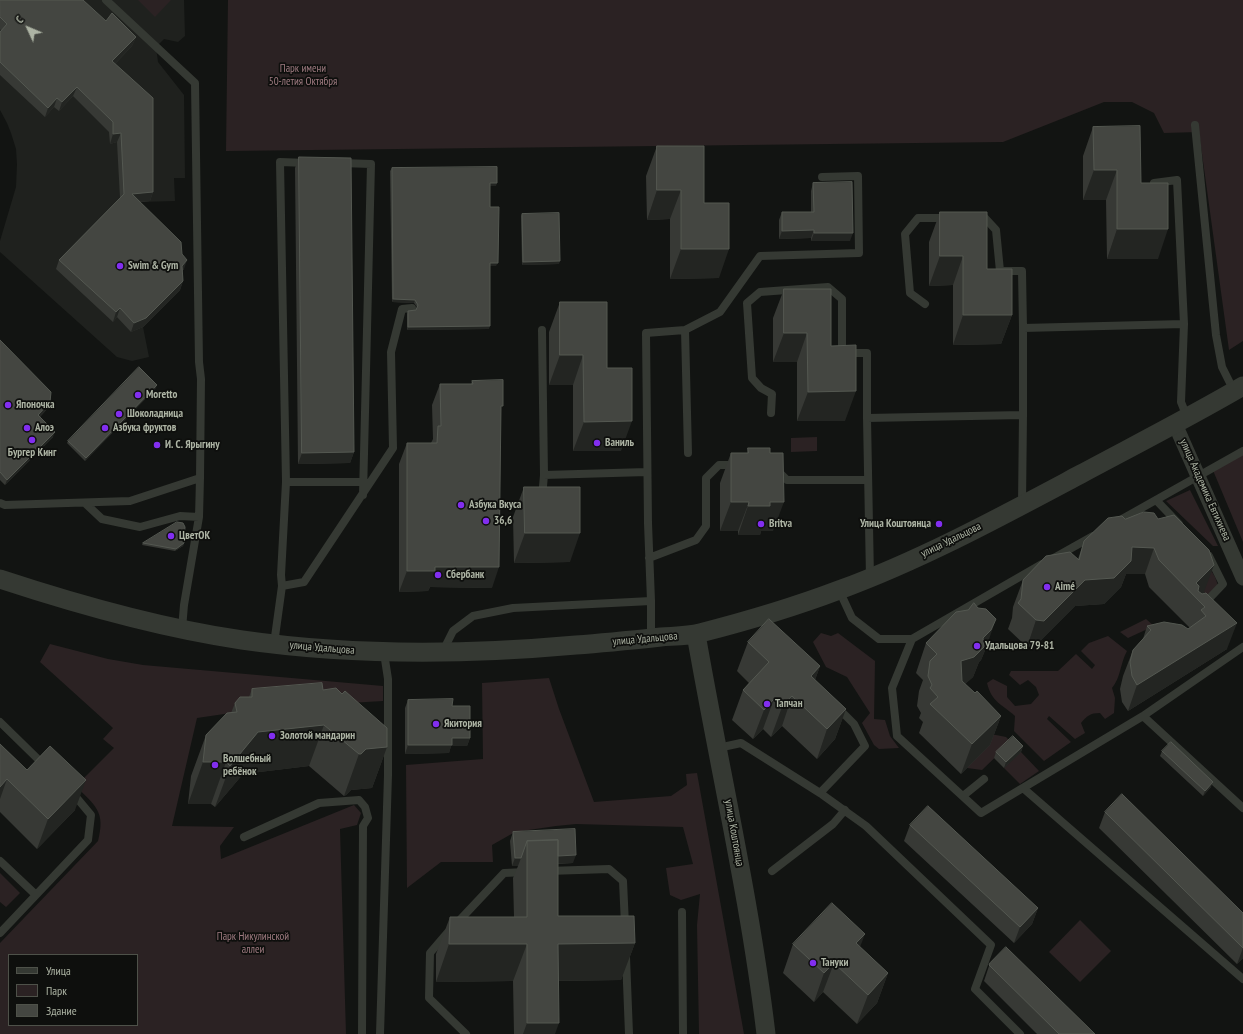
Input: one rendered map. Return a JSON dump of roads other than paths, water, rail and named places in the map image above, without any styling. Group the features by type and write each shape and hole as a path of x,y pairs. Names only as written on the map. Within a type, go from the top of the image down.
{"street":[{"name":"улица Удальцова","path":"0,579 48,595 105,611 182,629 240,640 384,653 442,653 546,648 696,634 786,608 839,590 928,552 1022,506 1239,389"},
{"name":"улица Академика Евтихиева","path":"1181,420 1199,476 1243,578"},
{"name":"улица Коштоянца","path":"696,634 759,975 766,1034"}],"lane":[{"path":"106,0 195,83 199,362 201,379 200,478 199,518 184,605 182,629"},
{"path":"1195,125 1216,335 1222,367 1239,389"},
{"path":"274,644 282,586 281,575 286,482 280,162 318,163"},
{"path":"333,163 371,164 364,494"},
{"path":"650,638 651,601 646,333 686,330 720,312 760,256 859,253 858,176 822,177"},
{"path":"1154,183 1177,180 1184,324 1181,420"},
{"path":"969,217 984,217 996,230 1000,271 1022,271 1022,506"},
{"path":"925,304 910,293 905,234 918,218 954,218"},
{"path":"771,413 772,394 761,388 752,378 747,303 760,292 828,286 842,299 839,353 867,353 870,578"},
{"path":"282,586 304,582 364,494 393,448 391,352 402,309 412,308"},
{"path":"1023,328 1184,324"},
{"path":"542,330 544,475 542,506"},
{"path":"686,330 688,453"},
{"path":"868,418 1023,415"},
{"path":"839,590 852,618 880,639 912,638 1243,451"},
{"path":"649,558 696,540 703,531 706,526 706,478 719,465 749,464"},
{"path":"771,464 787,480 868,480"},
{"path":"544,475 648,472"},
{"path":"0,503 5,505 130,501 200,478"},
{"path":"286,482 364,482"},
{"path":"1156,500 1186,530"},
{"path":"85,502 102,519 140,526 180,516 199,518"},
{"path":"1199,609 1223,584 1207,552"},
{"path":"442,653 453,631 473,616 513,608 651,601"},
{"path":"912,638 892,688 897,736 981,813 1143,716 1243,647"},
{"path":"380,1034 388,774 388,679 384,653"},
{"path":"820,793 865,746 854,724 831,702"},
{"path":"1143,716 1243,808"},
{"path":"0,722 50,770"},
{"path":"718,748 741,743 820,793 866,826 991,946 975,989 1020,1034"},
{"path":"962,796 984,779"},
{"path":"0,933 88,840 91,815 66,786"},
{"path":"1023,788 1243,979"},
{"path":"244,837 319,802 359,800 365,807 368,818 363,826 362,1034"},
{"path":"772,871 833,824 845,810"},
{"path":"0,861 36,895"},
{"path":"466,1034 429,998 430,953 504,873 609,869 623,881 625,934"},
{"path":"682,912 683,1034"},
{"path":"626,950 629,1034"}],"place":[{"name":"Swim & Gym","path":"120,266"},
{"name":"Moretto","path":"138,395"},
{"name":"Японочка","path":"8,405"},
{"name":"Шоколадница","path":"119,414"},
{"name":"Алоэ","path":"27,428"},
{"name":"Азбука фруктов","path":"105,428"},
{"name":"Бургер Кинг","path":"32,440"},
{"name":"Ваниль","path":"597,443"},
{"name":"И. С. Ярыгину","path":"157,445"},
{"name":"Азбука Вкуса","path":"461,505"},
{"name":"36,6","path":"486,521"},
{"name":"Britva","path":"761,524"},
{"name":"Улица Коштоянца","path":"939,524"},
{"name":"ЦветОК","path":"171,536"},
{"name":"Сбербанк","path":"438,575"},
{"name":"Aimé","path":"1047,587"},
{"name":"Удальцова 79-81","path":"977,646"},
{"name":"Тапчан","path":"767,704"},
{"name":"Якитория","path":"436,724"},
{"name":"Золотой мандарин","path":"272,736"},
{"name":"Волшебный ребёнок","path":"215,765"},
{"name":"Тануки","path":"813,963"}],"park label":[{"name":"Парк имени 50-летия Октября","path":"303,75"},
{"name":"Парк Никулинской аллеи","path":"253,943"}]}
